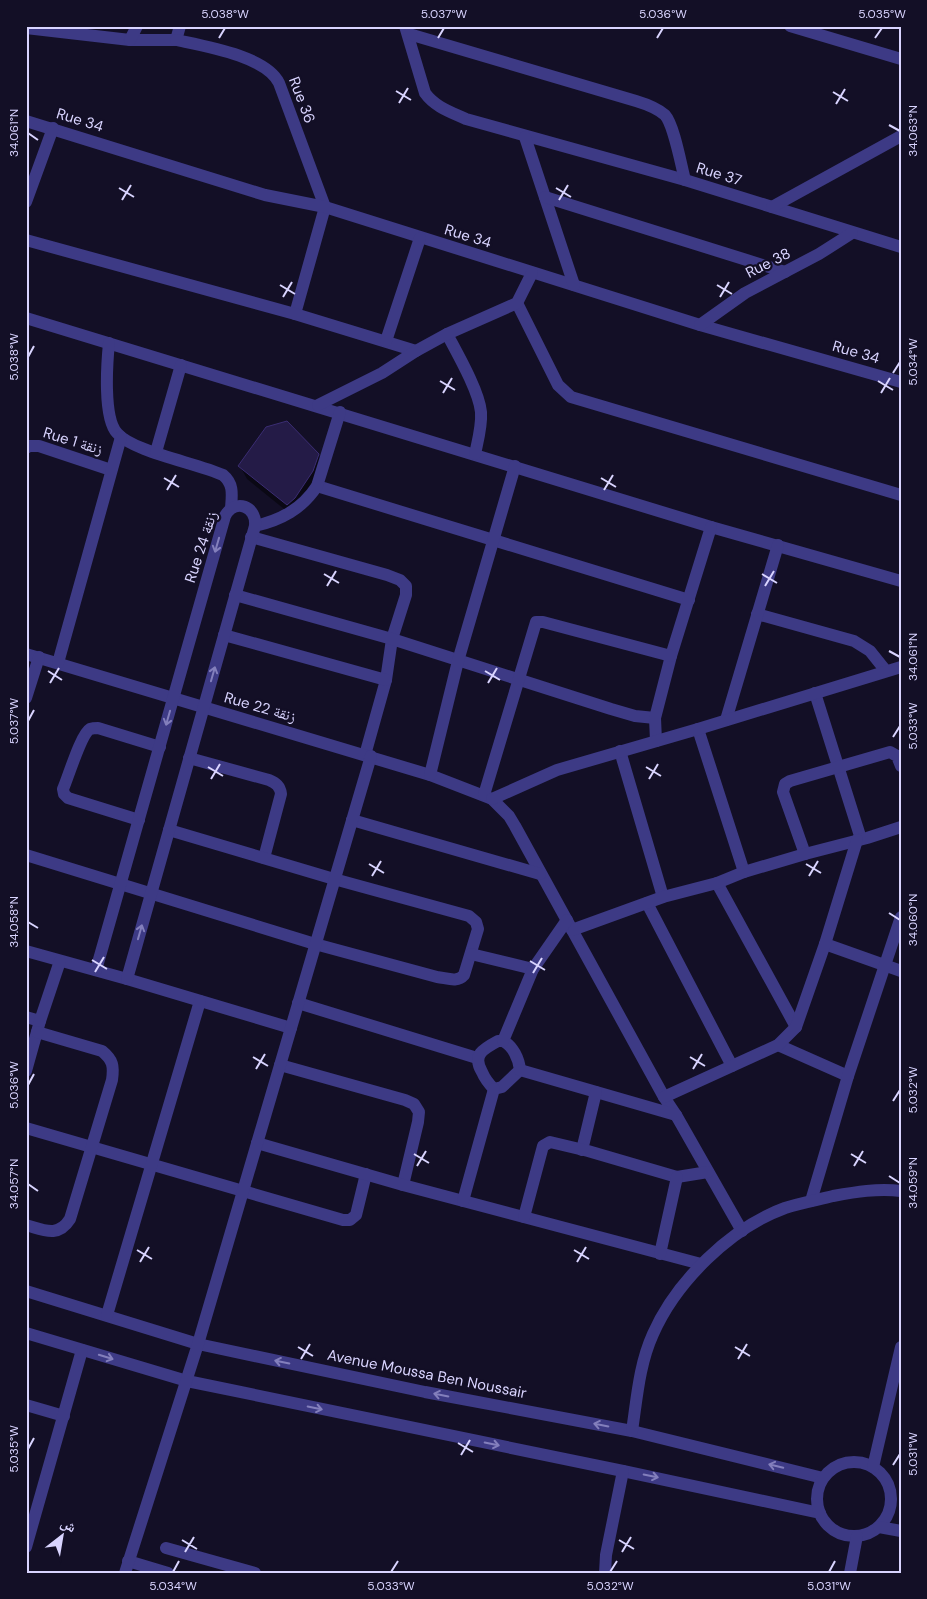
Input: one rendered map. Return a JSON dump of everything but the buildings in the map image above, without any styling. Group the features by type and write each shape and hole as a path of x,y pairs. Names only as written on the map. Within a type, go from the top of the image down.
{"street":[{"path":"130,40 137,26"},
{"path":"176,40 180,26"},
{"path":"790,26 901,59"},
{"name":"Rue 36","path":"26,28 130,40 176,40 222,51 260,64 273,73 279,83 325,207"},
{"path":"407,30 654,108 666,116 671,126 685,180"},
{"name":"Rue 37","path":"407,30 425,93 444,109 466,119 685,180 901,247"},
{"name":"Rue 34","path":"26,121 265,195 325,207 700,325 901,382"},
{"path":"26,202 53,128"},
{"path":"525,136 574,285"},
{"path":"772,207 901,136"},
{"path":"545,197 786,272"},
{"path":"295,314 325,207"},
{"name":"Rue 38","path":"700,325 744,293 819,254 852,233"},
{"path":"386,341 420,238"},
{"path":"26,240 295,314 416,350"},
{"path":"318,406 382,372 416,350 517,303 532,273"},
{"path":"517,303 558,385 571,397 901,495"},
{"path":"26,318 340,412 712,527 901,581"},
{"path":"447,334 472,384 481,411 480,432 475,454"},
{"path":"109,343 107,382 110,417 116,433 141,447 223,475 232,487 231,508"},
{"path":"156,452 181,365"},
{"path":"127,979 253,532 288,514 310,496 317,486 340,412"},
{"path":"58,663 121,437"},
{"name":"Rue 1 زنقة","path":"26,448 29,446 39,446 111,470"},
{"path":"430,774 458,661 515,466"},
{"path":"317,486 689,600"},
{"name":"Rue 24 زنقة","path":"96,970 225,516 231,508 244,506 254,514 256,520 253,532"},
{"path":"656,741 655,718 671,656 712,527"},
{"path":"168,1573 126,1567 198,1344 352,820 386,680 392,639 406,595 406,586 400,580 387,574 253,532"},
{"path":"726,720 778,545"},
{"path":"235,595 392,639 627,714 655,718"},
{"path":"757,614 854,641 870,651 886,671"},
{"path":"488,797 518,680 535,624 539,621 671,656"},
{"path":"224,635 386,680"},
{"path":"26,698 32,656"},
{"name":"Rue 22 زنقة","path":"32,656 430,774 488,797"},
{"path":"488,797 557,770 901,667"},
{"path":"664,1097 778,1045 796,1027 859,839 815,693"},
{"path":"139,820 68,798 64,794 64,789 80,745 88,731 92,728 98,728 160,747"},
{"path":"698,729 744,872"},
{"path":"620,751 663,897"},
{"path":"805,854 784,799 783,789 785,784 890,752 897,756 901,766"},
{"path":"189,758 269,780 277,784 281,794 264,858"},
{"path":"488,797 509,816 664,1097 742,1231"},
{"path":"352,820 540,874"},
{"path":"503,1041 533,969 569,925 717,883 744,872 901,827"},
{"path":"26,855 315,944 455,980 460,979 464,975 478,929 476,922 469,916 334,879 169,830"},
{"path":"717,883 796,1027"},
{"path":"647,903 732,1066"},
{"path":"811,1201 848,1076 901,917"},
{"path":"825,944 901,971"},
{"path":"26,951 291,1028"},
{"path":"470,954 533,969"},
{"path":"26,1071 38,1027 60,961"},
{"path":"106,1316 200,1001"},
{"path":"298,1003 477,1058"},
{"path":"26,1018 38,1027 102,1051 110,1057 114,1067 112,1080 70,1219 65,1227 56,1231 47,1231 26,1225"},
{"path":"494,1089 487,1082 477,1062 477,1058 482,1052 493,1044 503,1041 508,1044 517,1057 520,1070"},
{"path":"778,1045 848,1076"},
{"path":"280,1065 385,1093 414,1104 419,1112 418,1122 403,1185"},
{"path":"520,1070 676,1115"},
{"path":"494,1089 506,1084 520,1070"},
{"path":"463,1201 494,1089"},
{"path":"582,1150 596,1092"},
{"path":"26,1128 335,1219 350,1220 356,1215 366,1174"},
{"path":"524,1217 543,1146 550,1142 677,1177 708,1172"},
{"path":"257,1143 403,1185 701,1264"},
{"path":"660,1254 677,1177"},
{"path":"632,1431 643,1358 653,1334 670,1303 687,1279 701,1264 742,1231 778,1211 811,1201 861,1192 878,1190 901,1191"},
{"name":"Avenue Moussa Ben Noussair","path":"26,1291 198,1344 425,1392 632,1431 823,1478"},
{"path":"26,1333 186,1382 623,1470 820,1513"},
{"path":"872,1467 901,1347"},
{"path":"26,1547 82,1350"},
{"path":"26,1405 64,1416"},
{"path":"861,1462 872,1467 895,1486 891,1495 888,1515 879,1527 871,1532 857,1536 837,1532 825,1522 820,1513 817,1495 823,1478 832,1469 843,1464 861,1462"},
{"path":"605,1573 606,1555 623,1470"},
{"path":"879,1527 901,1531"},
{"path":"850,1573 857,1536"},
{"path":"166,1548 255,1573"}]}
